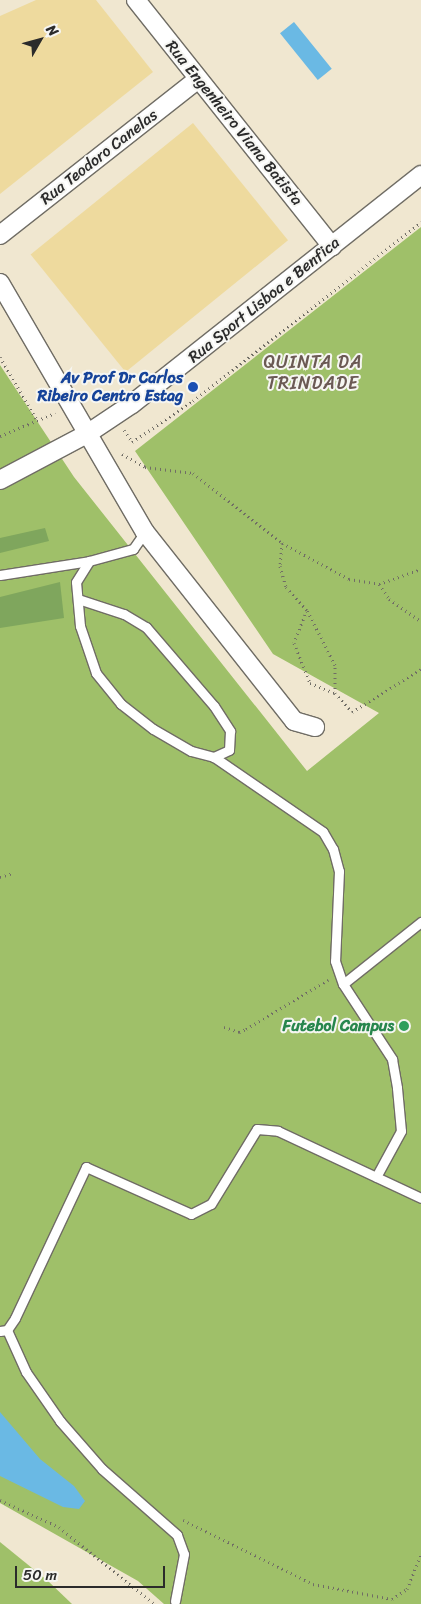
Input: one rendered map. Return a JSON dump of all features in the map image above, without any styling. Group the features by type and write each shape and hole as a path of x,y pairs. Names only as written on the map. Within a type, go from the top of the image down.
{"street":[{"name":"Rua Engenheiro Viana Batista","path":"136,0 332,246"},
{"name":"Rua Teodoro Canelas","path":"0,235 198,78"},
{"name":"Rua Sport Lisboa e Benfica","path":"0,480 87,434 132,404 421,175"},
{"path":"0,283 145,532 294,721 315,727"}],"lane":[{"path":"0,576 89,561 133,549 145,532"},
{"path":"89,561 76,582 80,626 96,673 121,704 191,751 214,757 323,832 333,849 339,871 334,944 343,984 380,1035 394,1069 401,1131 376,1177"},
{"path":"78,599 124,614 152,634 230,731 229,750 214,757"},
{"path":"343,984 421,922"},
{"path":"175,1601 184,1554 177,1535 102,1469 60,1421 26,1372 4,1331 86,1167 191,1214 211,1204 257,1129 278,1132 421,1198"}],"path":[{"path":"0,357 36,418"},
{"path":"87,434 145,467 193,473 282,543 349,579 379,584 421,569"},
{"path":"282,543 280,566 286,587 306,610 335,665 335,693"},
{"path":"379,584 389,599 421,621"},
{"path":"306,610 294,643 310,682 335,693 352,712 421,669"},
{"path":"0,877 13,873"},
{"path":"224,1027 238,1032 246,1029 340,973"},
{"path":"0,1500 59,1527 154,1604"},
{"path":"172,1515 313,1584 392,1599 407,1588 421,1555"}],"green space":[{"path":"421,227 421,1604 164,1604 138,1581 0,1503 0,365 74,477 307,771 379,713 273,654 135,451"},
{"path":"45,528 49,541 0,553 0,538"},
{"path":"60,582 64,618 0,628 0,597"},
{"path":"0,1542 48,1581 72,1604 0,1604"}],"sand":[{"path":"36,0 96,0 153,72 0,194 0,16"},
{"path":"193,123 288,240 126,372 31,255"}],"water":[{"path":"294,22 332,69 318,80 280,33"},
{"path":"0,1412 40,1459 74,1486 85,1501 79,1509 63,1507 0,1476"}],"place":[{"name":"Av Prof Dr Carlos Ribeiro Centro Estag","path":"193,387"},
{"name":"Futebol Campus","path":"404,1026"}],"district":[{"name":"QUINTA DA TRINDADE","path":"313,373"}]}
